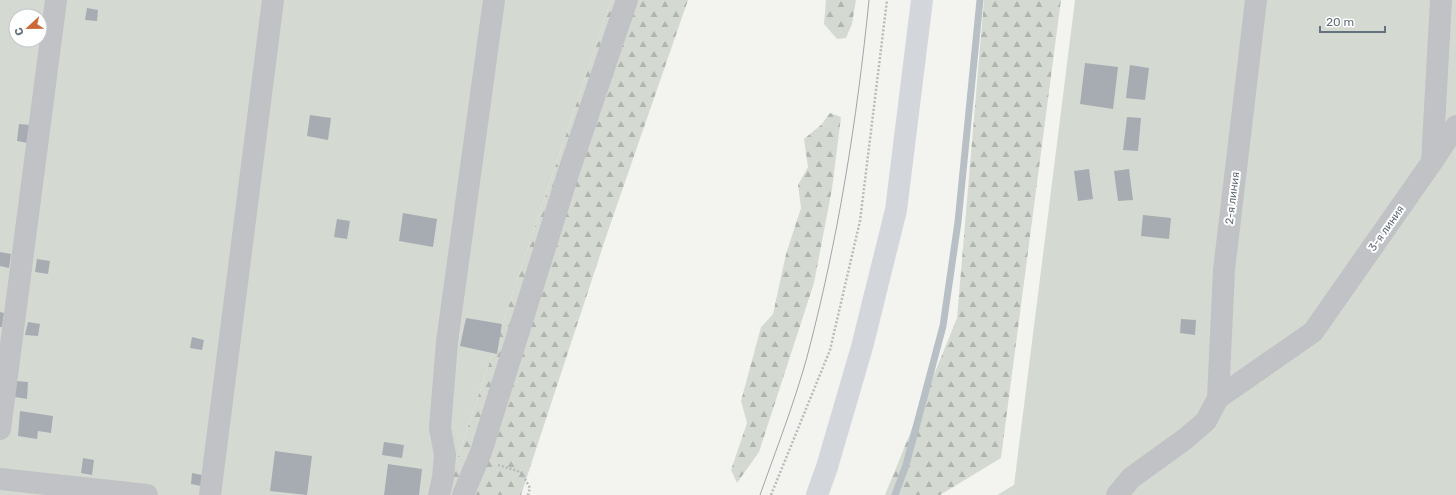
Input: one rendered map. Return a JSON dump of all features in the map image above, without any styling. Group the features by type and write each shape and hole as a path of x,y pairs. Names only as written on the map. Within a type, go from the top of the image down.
{"main road":[{"path":"817,495 827,467 862,347 896,210 922,0"}],"lane":[{"path":"0,430 56,0"},
{"path":"210,495 273,0"},
{"path":"439,495 443,478 445,455 440,428 447,342 494,0"},
{"path":"463,495 477,460 568,174 627,0"},
{"name":"2-я линия","path":"1218,398 1224,270 1256,0"},
{"path":"1432,162 1441,0"},
{"name":"3-я линия","path":"1218,398 1313,332 1456,126"},
{"path":"1117,495 1131,478 1206,422 1218,398"},
{"path":"0,479 147,495"}],"path":[{"path":"771,495 830,350 860,221 887,0"},
{"path":"477,460 521,472 530,488 528,495"}],"green space":[{"path":"0,0 611,0 445,495 0,495"},
{"path":"611,0 688,0 606,237 521,495 445,495"},
{"path":"826,0 856,0 852,24 846,38 837,39 824,24"},
{"path":"984,0 1061,0 1001,458 940,495 885,495 957,318"},
{"path":"1075,0 1456,0 1456,495 997,495 1014,485"},
{"path":"830,113 841,117 832,189 814,283 759,452 737,483 731,470 747,423 741,401 761,327 773,314 786,254 801,208 798,185 808,167 804,139 821,125"}],"building":[{"path":"87,8 98,10 97,21 85,20"},
{"path":"1085,63 1118,67 1113,109 1080,104"},
{"path":"1130,65 1149,68 1145,100 1126,98"},
{"path":"310,115 331,118 328,140 307,136"},
{"path":"1127,117 1141,118 1138,151 1123,150"},
{"path":"19,124 31,125 28,143 17,141"},
{"path":"1089,169 1093,199 1078,201 1074,171"},
{"path":"1129,169 1133,200 1118,201 1114,171"},
{"path":"403,213 437,219 433,247 399,241"},
{"path":"1143,215 1171,218 1169,239 1141,236"},
{"path":"337,219 350,221 347,239 334,237"},
{"path":"0,252 11,254 9,268 0,266"},
{"path":"37,259 50,261 48,274 35,272"},
{"path":"0,312 4,313 2,327 0,327"},
{"path":"466,318 502,324 497,354 460,346"},
{"path":"1181,319 1196,320 1195,335 1180,333"},
{"path":"28,322 40,324 38,336 25,335"},
{"path":"192,337 204,340 202,350 190,348"},
{"path":"16,381 28,382 27,399 15,397"},
{"path":"20,411 53,416 51,433 38,431 37,439 18,436"},
{"path":"384,442 404,445 402,458 382,455"},
{"path":"275,451 312,456 307,495 270,491"},
{"path":"83,458 94,460 92,475 81,473"},
{"path":"388,464 422,469 419,495 384,495"},
{"path":"192,473 202,475 201,486 191,484"}],"waterway":[{"path":"895,495 906,465 943,326 958,222 980,0"}],"tram line":[{"path":"760,495 802,375 828,269 845,180 859,90 869,0"}]}
